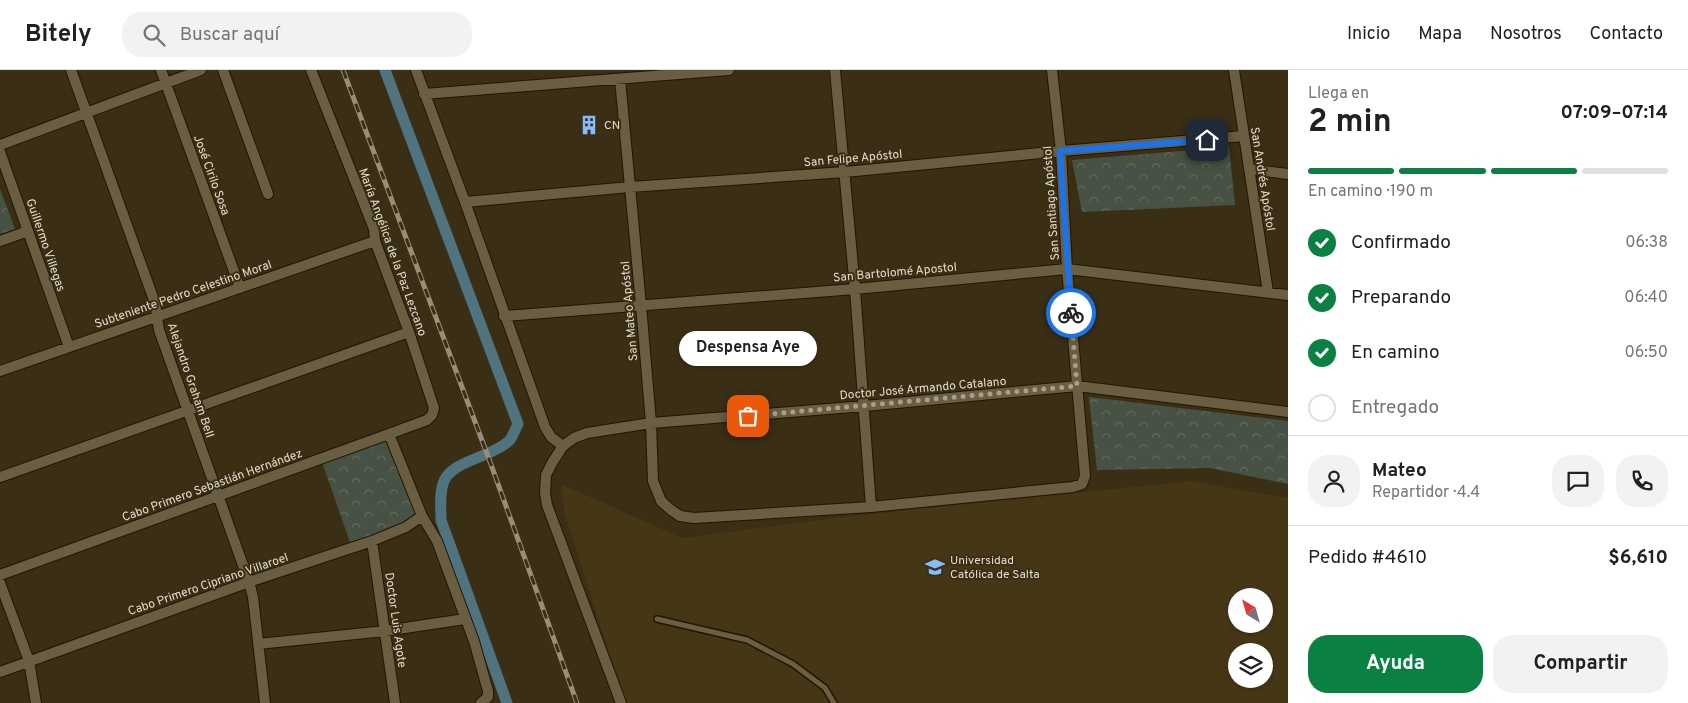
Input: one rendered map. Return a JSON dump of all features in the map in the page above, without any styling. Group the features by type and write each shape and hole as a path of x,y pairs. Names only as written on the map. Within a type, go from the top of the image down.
{"street":[{"name":"Alejandro Graham Bell","path":"71,70 156,302 159,330 249,582 253,598 265,703"},
{"name":"José Cirilo Sosa","path":"161,70 240,288"},
{"path":"0,145 201,70"},
{"path":"223,70 268,194"},
{"name":"María Angélica de la Paz Lezcano","path":"311,70 374,229 375,242 434,408 432,416"},
{"path":"416,70 545,428 551,437 563,446 546,475 545,494 547,506 621,703"},
{"path":"424,94 729,70"},
{"path":"835,70 865,406 871,507"},
{"name":"San Santiago Apóstol","path":"871,507 1073,487 1082,484 1085,476 1052,70"},
{"name":"San Andrés Apóstol","path":"1234,70 1268,292"},
{"name":"San Mateo Apóstol","path":"620,79 642,305 651,423 653,481 661,501 680,516 694,518 871,507"},
{"name":"San Felipe Apóstol","path":"465,202 630,187 845,172 1060,151 1244,136"},
{"name":"Guillermo Villegas","path":"0,152 69,347"},
{"path":"1250,169 1288,174"},
{"path":"0,241 28,230"},
{"name":"Subteniente Pedro Celestino Moral","path":"0,371 375,242"},
{"name":"San Bartolomé Apostol","path":"504,316 855,289 1067,269 1288,294"},
{"path":"0,477 408,332"},
{"name":"Doctor José Armando Catalano","path":"563,446 574,438 587,433 651,423 865,406 1077,386 1288,412"},
{"name":"Cabo Primero Sebastián Hernández","path":"0,575 218,497 427,420 432,416"},
{"path":"389,434 422,516 436,541 474,641 486,683 488,697 483,702"},
{"name":"Cabo Primero Cipriano Villaroel","path":"0,672 249,582 372,541 406,527 422,516"},
{"name":"Doctor Luis Agote","path":"372,541 395,703"},
{"path":"0,583 28,661 36,703"},
{"path":"258,644 385,631 465,619"}],"lane":[{"path":"657,619 747,640 793,664 825,688 834,703"}],"shaded area":[{"name":"Universidad Católica de Salta","path":"1192,481 1288,498 1288,703 625,703 564,512 561,484 682,538 851,516"}],"green space":[{"path":"1229,147 1235,205 1082,212 1072,160"},
{"path":"0,189 15,229 0,234"},
{"path":"1089,397 1288,421 1288,484 1210,468 1097,470"},
{"path":"389,434 422,516 352,548 321,459"}],"waterway":[{"path":"385,70 518,424 509,441 448,474 441,490 441,520 507,703"}],"railway":[{"path":"343,70 489,459 577,703"}],"way so far":[{"path":"748,416 1077,386 1071,313"}],"place":[{"name":"CN","path":"589,125"},
{"name":"Despensa Aye","path":"748,416"},
{"name":"Universidad Católica de Salta","path":"935,567"}],"route":[{"path":"1071,313 1060,151 1207,140"}]}
